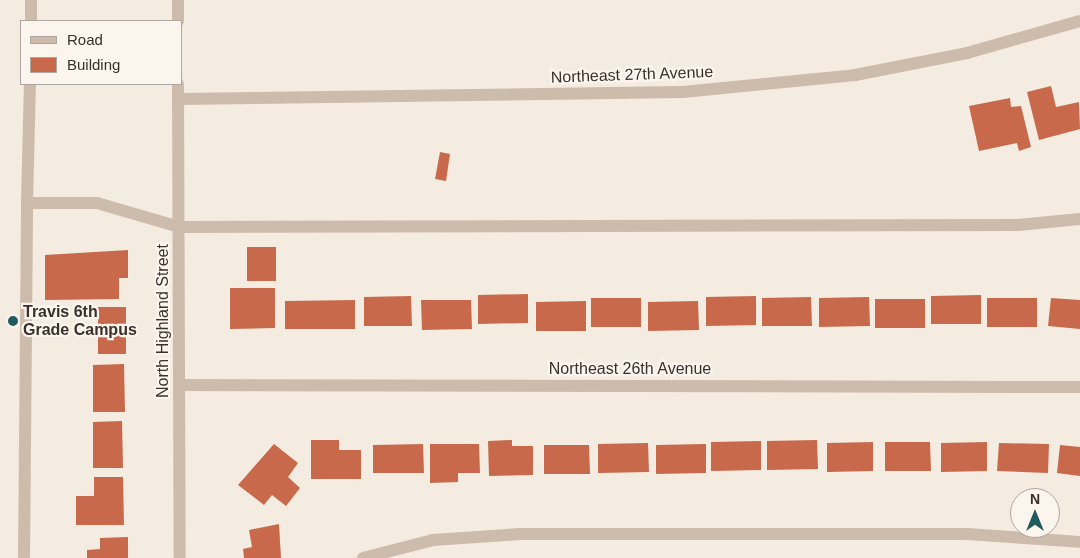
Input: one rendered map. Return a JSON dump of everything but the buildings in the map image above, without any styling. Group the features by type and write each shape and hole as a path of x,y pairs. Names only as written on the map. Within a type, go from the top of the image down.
{"street":[{"path":"31,0 31,20"},
{"path":"178,0 178,20"},
{"name":"Northeast 27th Avenue","path":"178,99 683,92 855,75 966,53 1080,22"},
{"path":"24,558 30,85"},
{"name":"North Highland Street","path":"178,85 180,558"},
{"path":"27,203 97,203 179,227 1018,225 1080,219"},
{"name":"Northeast 26th Avenue","path":"180,385 1080,387"},
{"path":"363,558 434,540 520,534 967,534 1080,542"}],"place":[{"name":"Travis 6th Grade Campus","path":"13,321"}]}
